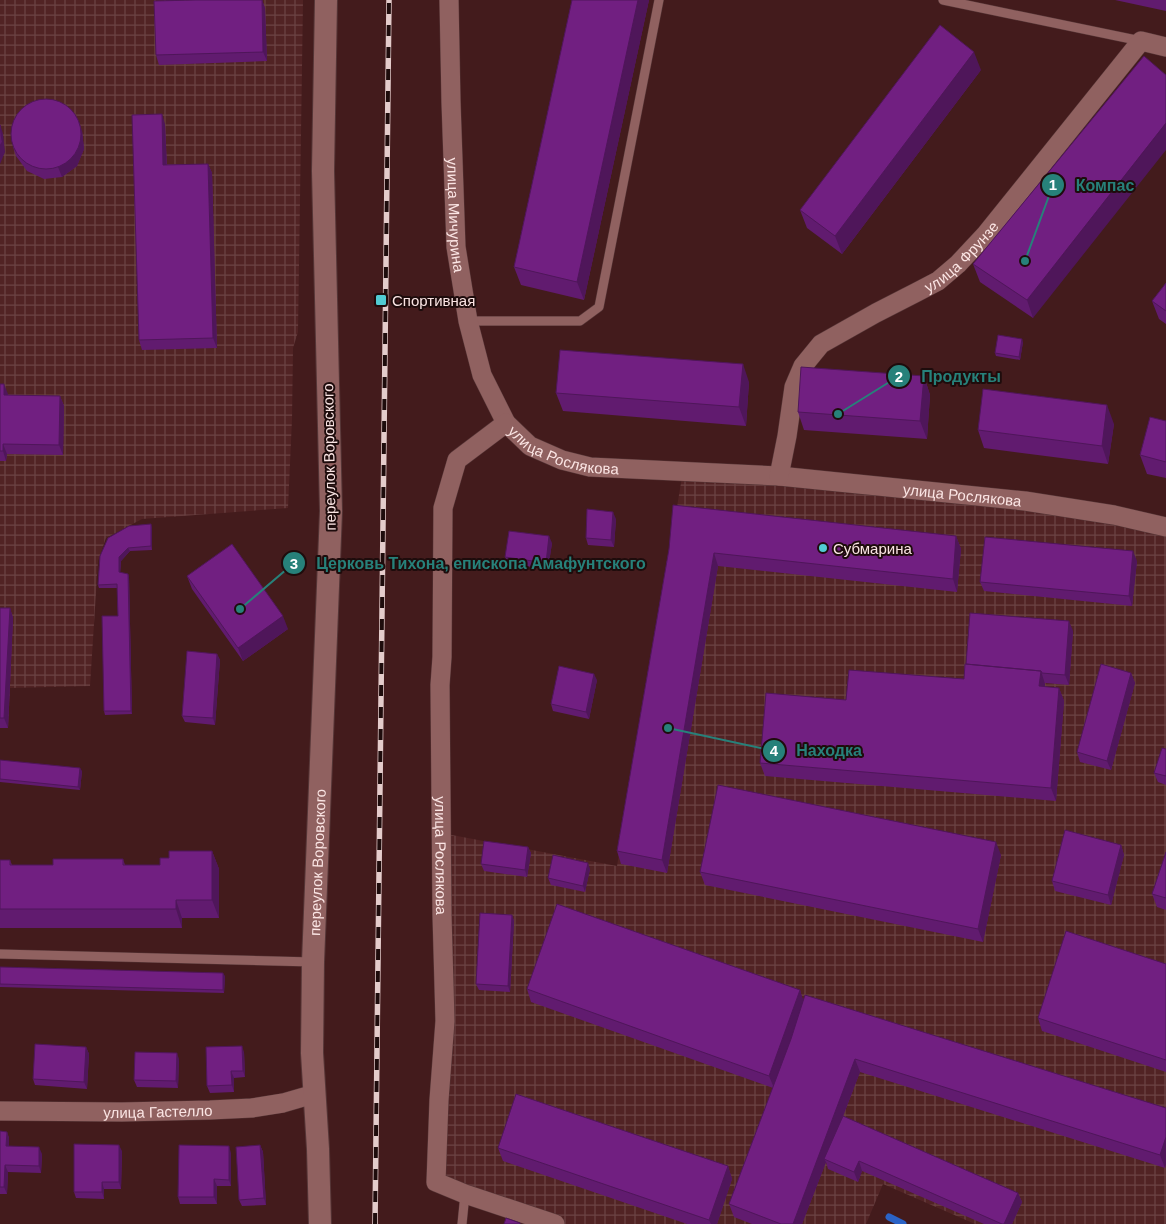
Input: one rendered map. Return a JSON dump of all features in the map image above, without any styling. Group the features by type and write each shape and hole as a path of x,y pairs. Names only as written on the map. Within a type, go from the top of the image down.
{"street":[{"name":"переулок Воровского","path":"320,1224 318,1149 312,1053 313,962 332,511 323,171 326,0"},
{"name":"улица Мичурина","path":"450,0 456,247 468,321 482,375 506,423"},
{"path":"1141,41 1166,47"},
{"name":"улица Фрунзе","path":"779,476 794,387 803,366 821,344 938,281 958,264 986,234 1141,41"},
{"name":"улица Рослякова","path":"465,1194 436,1182 439,1100 445,1021 440,685 442,656 443,508 457,460 506,423 530,446 562,460 590,466 779,476 1025,501 1114,515 1166,527"},
{"name":"улица Гастелло","path":"0,1110 122,1112 252,1108 283,1103 314,1094"},
{"path":"465,1194 555,1224"}],"lane":[{"path":"468,321 580,321 599,307 659,0"},
{"path":"944,0 1141,41"},
{"path":"0,954 313,962"},
{"path":"462,1224 465,1194"}],"shaded area":[{"path":"0,0 303,0 298,332 293,348 288,508 142,519 106,538 98,561 90,686 10,688 8,728 0,728"},
{"path":"683,471 779,476 1166,527 1166,1224 975,1224 883,1184 866,1224 555,1224 436,1182 441,833 617,866"}],"building":[{"path":"262,0 263,52 156,55 154,1"},
{"path":"572,0 638,0 577,282 514,267"},
{"path":"940,25 974,52 835,236 800,210"},
{"path":"1144,56 1166,75 1166,123 1027,300 973,264"},
{"path":"46,99 65,105 75,115 81,134 75,153 65,163 46,169 27,163 17,153 11,134 17,115 27,105"},
{"path":"162,114 163,165 208,164 213,338 139,340 132,115"},
{"path":"0,125 2,142 0,146"},
{"path":"1166,283 1166,311 1152,301"},
{"path":"998,335 1022,339 1019,357 995,353"},
{"path":"560,350 743,364 739,407 556,393"},
{"path":"801,367 924,376 920,421 798,412"},
{"path":"0,384 4,384 4,395 60,396 59,445 3,444 3,451 0,451"},
{"path":"983,389 1107,405 1102,446 978,430"},
{"path":"1150,417 1166,421 1166,462 1140,455"},
{"path":"673,505 956,536 953,579 714,553 662,860 617,851 669,549"},
{"path":"587,509 613,512 611,540 586,538"},
{"path":"151,524 151,546 128,548 119,557 119,572 128,574 131,711 104,711 102,616 118,616 117,584 98,585 100,556 108,538 129,526"},
{"path":"509,531 549,536 546,563 505,557"},
{"path":"985,537 1133,551 1129,596 980,582"},
{"path":"232,544 283,616 238,648 187,576"},
{"path":"0,608 10,608 4,718 0,718"},
{"path":"970,613 1069,621 1065,675 966,664"},
{"path":"187,651 217,654 213,718 182,716"},
{"path":"965,664 1041,671 1039,686 1059,688 1051,788 760,763 766,693 846,700 849,670 964,679"},
{"path":"1101,664 1131,673 1107,761 1077,752"},
{"path":"559,666 594,674 586,712 551,704"},
{"path":"1162,748 1166,749 1166,776 1154,773"},
{"path":"0,760 80,768 78,787 0,779"},
{"path":"718,785 996,842 978,929 700,872"},
{"path":"1065,830 1121,845 1108,895 1052,881"},
{"path":"484,841 528,847 525,870 481,864"},
{"path":"169,851 212,851 212,900 176,900 176,909 0,909 0,860 10,860 10,865 53,865 53,859 123,859 123,865 160,865 160,858 169,858"},
{"path":"1166,852 1166,898 1152,894"},
{"path":"553,855 588,863 583,886 548,878"},
{"path":"557,904 800,990 769,1076 527,989"},
{"path":"480,913 512,915 508,986 476,984"},
{"path":"1066,931 1166,964 1166,1060 1038,1018"},
{"path":"0,967 223,973 223,990 0,984"},
{"path":"805,995 1166,1108 1166,1137 1160,1155 855,1059 793,1224 781,1224 729,1204 791,1039"},
{"path":"35,1044 86,1047 84,1082 33,1079"},
{"path":"242,1046 243,1071 231,1071 232,1085 207,1086 206,1047"},
{"path":"135,1052 177,1053 176,1081 134,1080"},
{"path":"516,1094 728,1166 709,1220 498,1148"},
{"path":"843,1116 1018,1193 1004,1224 859,1161 854,1172 824,1159"},
{"path":"0,1131 7,1132 6,1146 39,1147 39,1166 5,1165 4,1187 0,1187"},
{"path":"74,1144 119,1145 119,1182 102,1182 102,1192 74,1192"},
{"path":"179,1145 229,1146 229,1180 214,1179 214,1197 178,1197"},
{"path":"260,1145 264,1198 239,1200 236,1147"},
{"path":"506,1218 520,1223 520,1224 504,1224"}],"waterway":[{"path":"889,1217 903,1224"}],"railway":[{"path":"375,1224 389,0"}],"place":[{"name":"Компас","path":"1025,261"},
{"name":"Спортивная","path":"381,300"},
{"name":"Продукты","path":"838,414"},
{"name":"Субмарина","path":"823,548"},
{"name":"Церковь Тихона, епископа Амафунтского","path":"240,609"},
{"name":"Находка","path":"668,728"}]}
